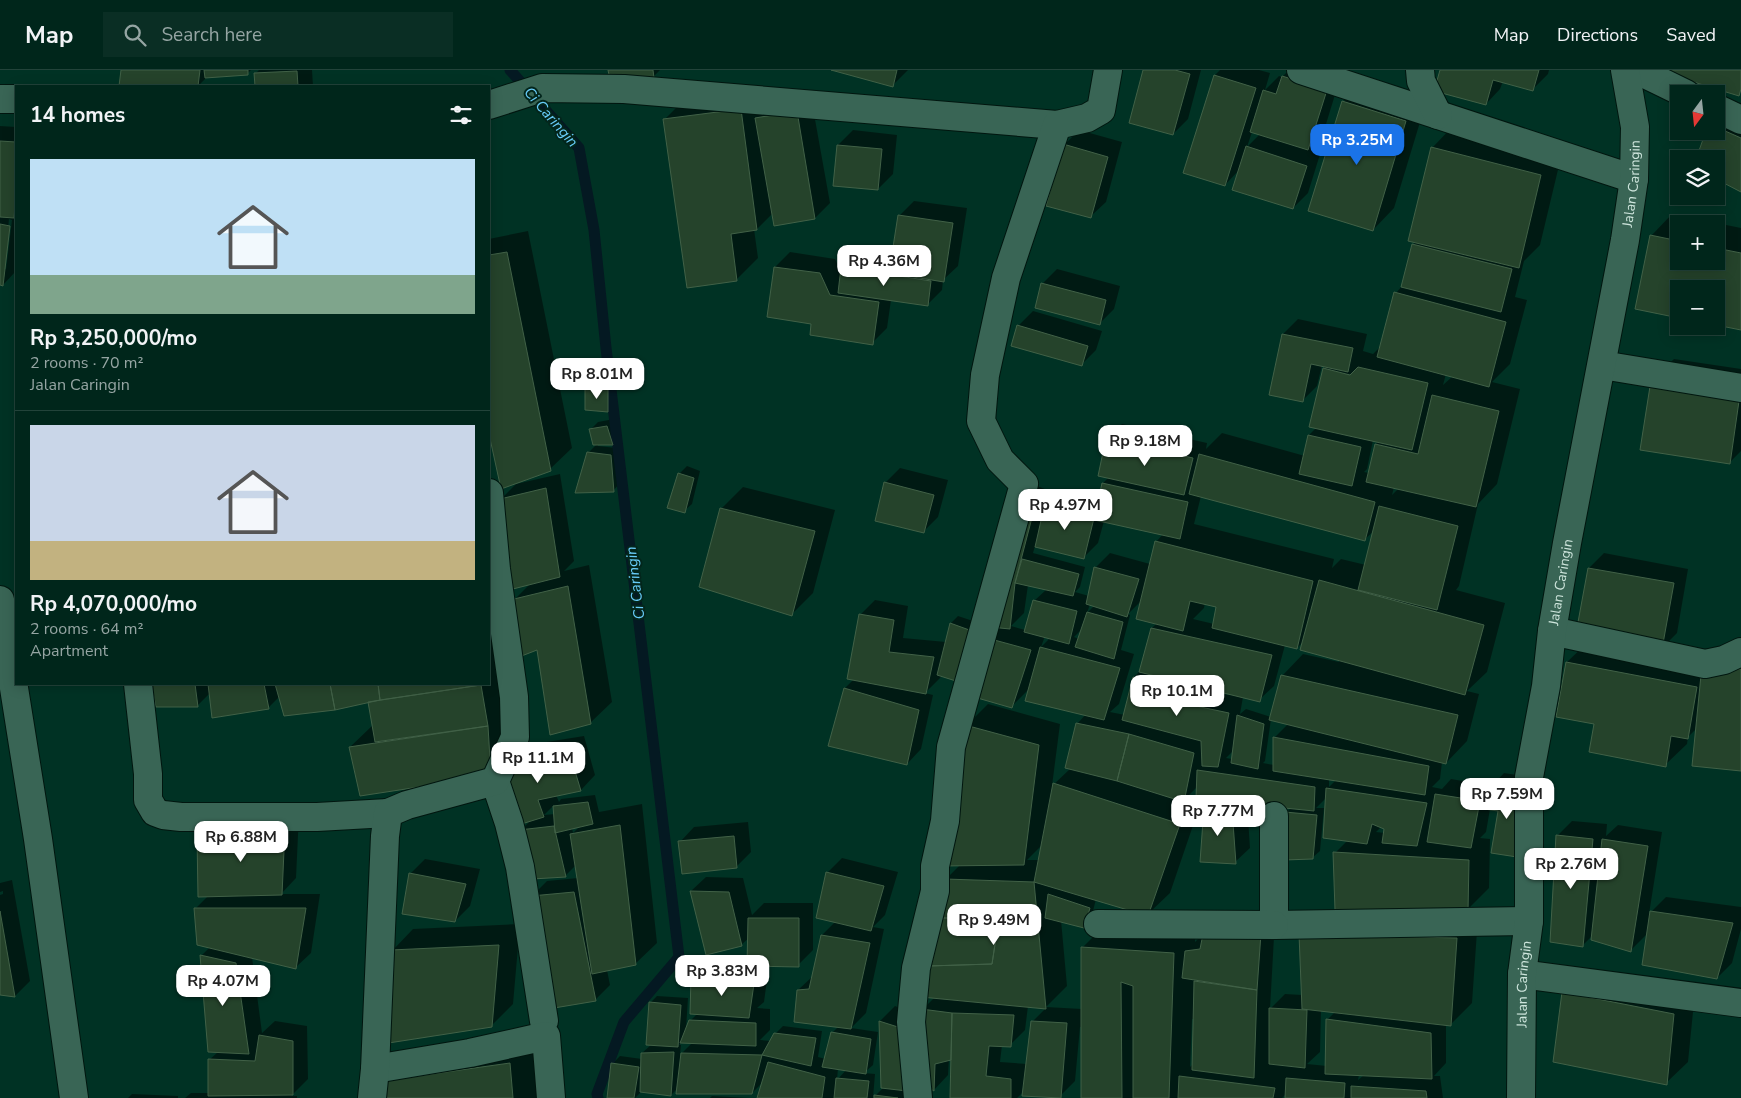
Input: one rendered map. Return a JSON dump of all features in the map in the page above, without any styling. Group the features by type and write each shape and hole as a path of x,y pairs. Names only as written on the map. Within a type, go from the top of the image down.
{"street":[{"path":"501,101 542,88 624,89 1057,125 1087,118 1101,110 1108,70"},
{"path":"1301,70 1634,179"},
{"path":"1420,70 1421,81 1438,115"},
{"name":"Jalan Caringin","path":"1521,1098 1522,974 1529,921 1530,777 1546,686 1552,631 1567,543 1602,365 1634,179 1635,127 1625,70"},
{"path":"1630,70 1647,75 1670,86"},
{"path":"0,99 15,99"},
{"path":"1725,112 1741,120"},
{"path":"918,1098 911,1022 915,977 935,890 934,866 945,821 951,747 1024,484 1000,460 981,421 985,374 1006,278 1057,125"},
{"path":"1602,365 1741,388"},
{"path":"490,512 493,570 514,697 516,737 496,781 520,866 544,1020"},
{"path":"0,600 38,839 74,1098"},
{"path":"1552,631 1705,664 1724,660 1741,652"},
{"path":"138,685 148,774 148,800 155,812 163,815 181,817 317,817 388,813 407,805 496,781"},
{"path":"372,1098 375,1069 385,836 388,813"},
{"path":"1274,816 1274,926"},
{"path":"1098,924 1274,926 1529,921"},
{"path":"1522,974 1741,1003"},
{"path":"375,1069 470,1053 546,1036 551,1098"}],"building":[{"path":"121,70 200,70 198,85 119,85"},
{"path":"204,70 248,70 248,75 205,78"},
{"path":"608,70 653,70 654,78 611,85"},
{"path":"831,70 897,70 893,87"},
{"path":"1143,70 1175,70 1190,74 1173,135 1129,123"},
{"path":"1440,70 1539,70 1533,91 1493,80 1486,105 1434,91"},
{"path":"1655,70 1741,70 1739,96 1725,92 1725,85 1703,85"},
{"path":"297,71 298,85 255,85 254,73"},
{"path":"1214,75 1256,88 1225,186 1183,173"},
{"path":"1282,76 1327,90 1308,150 1250,132 1263,90 1276,94"},
{"path":"1342,101 1406,121 1373,231 1308,211"},
{"path":"741,109 757,230 731,234 737,281 687,288 663,119"},
{"path":"797,111 815,219 774,226 755,118"},
{"path":"1725,131 1741,138 1741,192 1725,184 1725,150 1699,150 1703,140 1725,140"},
{"path":"0,141 15,142 14,218 0,217"},
{"path":"1063,144 1108,157 1091,218 1046,206"},
{"path":"837,145 882,149 878,190 833,186"},
{"path":"1246,146 1307,166 1293,209 1232,190"},
{"path":"1431,147 1541,175 1519,268 1408,241"},
{"path":"898,215 953,223 944,282 889,273"},
{"path":"0,224 10,226 3,286 0,285"},
{"path":"1650,235 1670,239 1670,270 1725,270 1725,250 1741,253 1741,330 1725,327 1725,280 1670,280 1670,316 1635,309"},
{"path":"1412,244 1512,269 1501,312 1401,287"},
{"path":"507,252 551,471 501,489 490,439 490,255"},
{"path":"774,267 820,273 830,295 879,302 873,345 810,335 811,324 767,317"},
{"path":"841,267 931,281 928,306 838,293"},
{"path":"1041,283 1106,300 1100,325 1035,308"},
{"path":"1394,292 1506,322 1489,387 1377,357"},
{"path":"1017,325 1088,346 1082,366 1011,346"},
{"path":"1282,334 1353,348 1348,372 1311,364 1303,402 1269,395"},
{"path":"1358,367 1428,383 1412,450 1309,427 1323,368 1350,375"},
{"path":"1651,380 1740,394 1730,464 1640,450"},
{"path":"585,389 608,389 608,412 585,410"},
{"path":"1432,395 1499,411 1476,507 1366,482 1375,444 1418,454"},
{"path":"607,426 613,445 593,445 589,429"},
{"path":"1308,435 1361,447 1352,486 1299,474"},
{"path":"1106,438 1193,458 1184,495 1098,476"},
{"path":"587,452 611,455 614,492 575,493"},
{"path":"1199,454 1375,502 1365,541 1189,494"},
{"path":"678,473 694,478 685,513 667,508"},
{"path":"884,482 934,495 924,533 875,521"},
{"path":"1102,483 1188,502 1180,539 1094,520"},
{"path":"546,488 560,577 509,590 500,499"},
{"path":"1021,500 1035,506 1015,583 1010,629 990,627"},
{"path":"1045,503 1095,514 1084,559 1035,547"},
{"path":"1379,506 1458,526 1437,610 1358,590"},
{"path":"720,508 815,531 792,616 699,587"},
{"path":"1155,541 1313,581 1297,649 1212,628 1216,607 1190,601 1183,631 1136,619"},
{"path":"1022,559 1079,574 1073,596 1015,583"},
{"path":"1094,567 1139,579 1127,617 1086,604"},
{"path":"1588,568 1674,583 1662,649 1576,633"},
{"path":"1319,580 1484,625 1465,695 1300,650"},
{"path":"568,586 591,724 550,735 537,650 519,657 514,599"},
{"path":"1033,600 1077,611 1069,644 1024,632"},
{"path":"1087,612 1123,622 1114,659 1075,647"},
{"path":"859,614 894,620 889,652 934,657 926,694 847,679"},
{"path":"950,623 972,631 959,682 937,675"},
{"path":"1151,628 1272,655 1260,702 1139,672"},
{"path":"987,638 1031,650 1012,708 974,697"},
{"path":"1040,647 1120,668 1104,720 1025,701"},
{"path":"1566,662 1697,687 1688,739 1671,736 1666,767 1589,752 1594,724 1556,717"},
{"path":"1702,665 1741,669 1741,771 1692,766"},
{"path":"1281,675 1458,715 1446,764 1269,720"},
{"path":"1133,677 1179,689 1177,702 1229,713 1218,767 1202,766 1201,741 1122,720"},
{"path":"151,685 195,685 198,707 156,707"},
{"path":"208,685 264,685 269,709 212,718"},
{"path":"275,685 330,685 335,710 284,716"},
{"path":"330,685 378,685 380,700 335,710"},
{"path":"378,685 481,685 380,700"},
{"path":"481,685 488,726 375,742 368,702"},
{"path":"844,688 919,710 907,765 828,746"},
{"path":"1237,715 1264,724 1258,769 1231,763"},
{"path":"1076,723 1129,734 1117,781 1065,768"},
{"path":"965,725 1039,745 1024,865 941,866"},
{"path":"488,726 491,776 360,796 349,747"},
{"path":"1129,734 1194,753 1184,802 1117,781"},
{"path":"1273,737 1429,766 1425,795 1273,771"},
{"path":"569,751 581,791 538,800 544,817 515,826 502,780 512,760"},
{"path":"1197,770 1315,787 1314,811 1196,799"},
{"path":"1053,783 1180,824 1148,916 1034,882"},
{"path":"1326,788 1427,803 1417,846 1382,843 1384,829 1372,824 1367,844 1323,838"},
{"path":"1488,788 1527,794 1517,857 1491,853 1498,811 1484,809"},
{"path":"1435,794 1480,801 1471,848 1427,842"},
{"path":"588,802 593,824 555,833 553,806"},
{"path":"1204,807 1232,809 1236,864 1200,862"},
{"path":"1285,812 1317,815 1313,859 1284,860"},
{"path":"620,825 636,965 592,974 570,834"},
{"path":"554,826 566,877 532,879 519,830"},
{"path":"285,828 282,895 198,897 197,835"},
{"path":"1556,835 1593,839 1583,947 1550,942"},
{"path":"734,836 737,868 682,874 678,841"},
{"path":"1602,839 1648,846 1631,952 1591,940"},
{"path":"1333,852 1469,860 1468,911 1335,910"},
{"path":"826,872 884,886 871,931 816,918"},
{"path":"409,873 466,884 455,922 402,914"},
{"path":"945,879 1034,882 1046,1009 921,997 928,966 992,964 999,918 936,918"},
{"path":"690,891 729,892 742,946 706,955"},
{"path":"574,892 596,1001 554,1008 531,896"},
{"path":"1048,894 1090,908 1084,928 1045,918"},
{"path":"194,908 306,908 296,969 197,945"},
{"path":"0,911 15,997 0,995"},
{"path":"1650,911 1733,923 1717,979 1642,965"},
{"path":"748,918 799,918 799,967 747,966"},
{"path":"936,918 999,918 992,964 928,966"},
{"path":"1233,928 1261,933 1257,990 1182,978 1185,951 1200,949 1202,939"},
{"path":"1299,934 1457,938 1451,1026 1302,1009"},
{"path":"821,935 870,943 851,1029 794,1022 797,990 809,989"},
{"path":"499,945 492,1027 382,1044 391,950"},
{"path":"1081,947 1174,953 1169,1098 1133,1098 1133,986 1121,982 1122,1098 1081,1098"},
{"path":"200,955 236,963 249,1054 208,1052"},
{"path":"755,977 749,1018 690,1014 691,978"},
{"path":"1194,981 1257,990 1254,1078 1192,1070"},
{"path":"1562,992 1674,1014 1667,1085 1553,1062"},
{"path":"649,1002 681,1005 678,1047 646,1045"},
{"path":"1269,1008 1307,1010 1305,1068 1269,1064"},
{"path":"921,1009 952,1013 951,1060 935,1064 934,1091 924,1085"},
{"path":"952,1013 1014,1015 1011,1047 989,1046 986,1076 1011,1079 1011,1098 950,1098"},
{"path":"1326,1019 1431,1033 1432,1079 1325,1074"},
{"path":"689,1020 756,1023 756,1046 680,1043"},
{"path":"879,1021 901,1028 907,1091 881,1088"},
{"path":"1031,1021 1067,1023 1061,1098 1022,1096"},
{"path":"831,1032 871,1039 866,1074 822,1067"},
{"path":"774,1033 816,1038 811,1066 762,1055"},
{"path":"259,1035 293,1041 293,1095 208,1096 208,1059 255,1061"},
{"path":"674,1052 671,1096 640,1092 641,1053"},
{"path":"681,1053 762,1055 752,1094 676,1094"},
{"path":"768,1062 825,1077 822,1098 757,1098"},
{"path":"510,1063 513,1098 382,1098 382,1081"},
{"path":"611,1063 639,1067 634,1098 607,1098"},
{"path":"1179,1076 1275,1088 1273,1098 1178,1098"},
{"path":"836,1078 869,1081 867,1098 834,1098"},
{"path":"1286,1078 1345,1083 1344,1098 1285,1098"},
{"path":"1351,1086 1426,1091 1427,1098 1351,1098"},
{"path":"874,1095 898,1098 874,1098"}],"waterway":[{"name":"Ci Caringin","path":"510,70 579,148 594,230 606,348 679,957 624,1022 597,1094 598,1098"}]}
